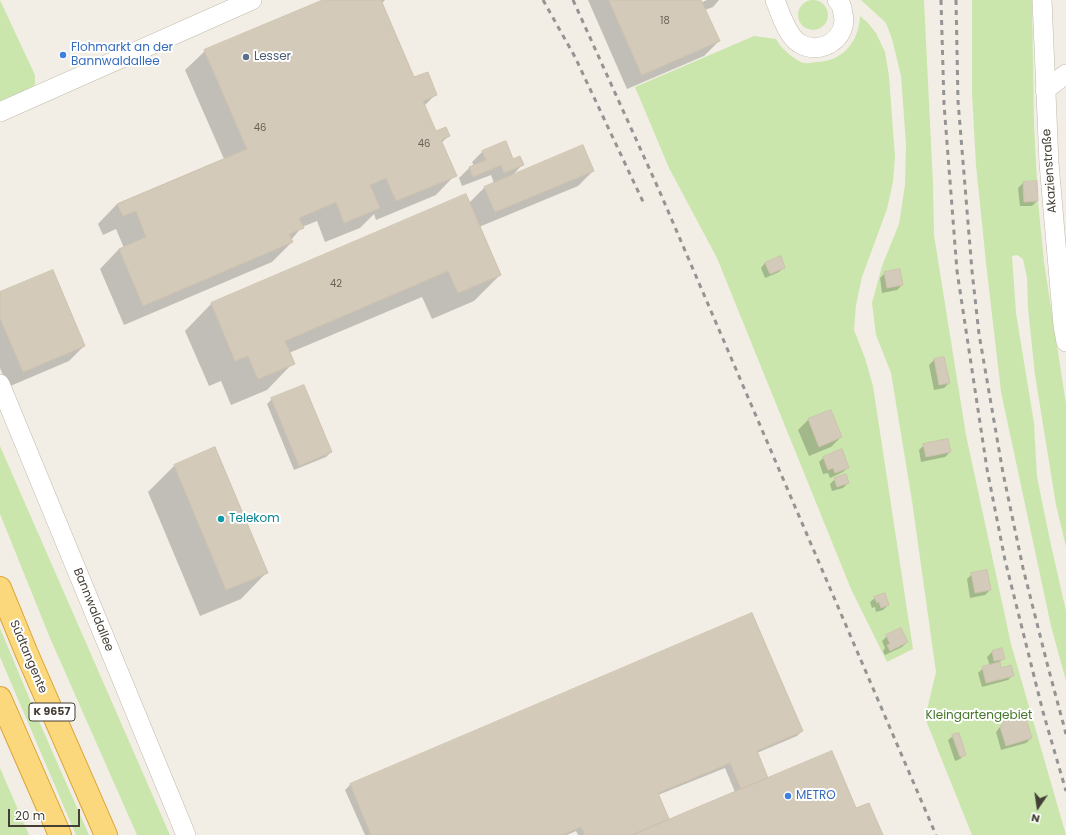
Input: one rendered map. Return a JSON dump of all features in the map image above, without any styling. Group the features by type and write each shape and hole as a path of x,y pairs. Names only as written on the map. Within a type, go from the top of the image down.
{"highway":[{"name":"Südtangente","path":"0,588 30,661 106,835"},
{"name":"K 9657","path":"0,698 60,835"}],"street":[{"path":"0,112 252,0"},
{"path":"775,0 788,31 798,43 811,48 826,46 841,34 845,21 841,3 837,0"},
{"name":"Akazienstraße","path":"1042,0 1049,163 1060,220 1063,325 1066,342"},
{"path":"1045,90 1066,74"},
{"name":"Bannwaldallee","path":"0,384 186,835"}],"green space":[{"path":"0,0 35,75 35,84 32,88 0,103"},
{"path":"813,0 819,1 827,9 827,21 819,29 813,30 807,29 799,21 798,15 799,9 807,1"},
{"name":"Kleingartengebiet","path":"861,0 924,0 934,235 966,435 1011,644 1066,835 972,835 925,718 936,672 912,501 891,373 876,335 872,303 882,266 899,224 905,185 906,144 901,76 892,39 886,23"},
{"path":"972,0 1032,0 1034,124 1037,181 1023,182 1024,201 1038,201 1044,262 1066,404 1066,547 1056,505 1035,375 1028,308 1027,278 1023,259 1017,255 1012,256 1016,313 1034,423 1037,477 1066,611 1066,681 1051,626 1001,392 976,165 972,94"},
{"path":"860,16 876,33 885,52 889,76 895,157 893,182 887,209 862,277 856,305 854,330 865,358 873,386 913,649 887,662 851,589 717,258 669,168 635,87 754,36 776,39 787,52 803,63 825,61 834,58 847,49 856,34"},
{"path":"0,446 170,835 137,835 50,638 0,514"},
{"path":"0,628 89,835 76,835 0,657"},
{"path":"0,768 29,835 0,835"}],"building":[{"path":"323,0 381,0 414,77 428,72 437,95 423,101 436,131 446,127 450,136 441,140 457,176 396,201 386,178 370,185 380,208 344,223 336,202 299,218 304,228 289,234 293,242 143,306 119,249 146,237 136,211 123,216 117,204 247,149 204,50"},
{"path":"609,0 701,0 720,41 642,75"},
{"path":"506,141 513,159 520,156 524,165 504,173 501,165 473,177 469,167 486,160 482,151"},
{"path":"583,145 594,171 495,212 484,187"},
{"path":"1037,181 1038,201 1024,202 1023,182"},
{"path":"466,194 501,275 458,293 448,271 285,341 295,364 258,379 248,356 235,361 211,303"},
{"path":"781,256 785,268 770,274 765,263"},
{"path":"900,269 903,285 887,288 884,272"},
{"path":"53,270 85,346 23,372 0,318 0,292"},
{"path":"944,357 950,383 939,385 934,359"},
{"path":"304,385 332,452 299,466 271,398"},
{"path":"831,410 842,437 819,447 808,419"},
{"path":"948,439 951,452 926,457 923,444"},
{"name":"Telekom","path":"215,447 268,573 226,590 174,465"},
{"path":"842,449 849,468 835,473 833,468 828,470 823,457"},
{"path":"846,474 849,483 837,487 834,478"},
{"path":"987,570 991,590 975,593 971,573"},
{"path":"885,593 889,605 881,608 879,602 877,603 874,597"},
{"path":"752,613 803,731 757,751 768,778 741,789 730,763 658,793 669,819 632,835 585,835 581,827 562,835 371,835 350,784"},
{"path":"901,628 908,642 890,651 887,645 890,644 886,635"},
{"path":"1002,648 1005,659 994,661 992,651"},
{"path":"1000,662 1001,668 1011,665 1014,676 986,683 982,667"},
{"path":"1023,710 1032,738 1006,746 1000,727 1008,715"},
{"path":"959,733 966,755 960,757 952,735"},
{"name":"METRO","path":"832,751 856,808 869,803 883,835 632,835"}],"railway":[{"path":"543,0 575,57 645,206"},
{"path":"573,0 659,190 936,835"},
{"path":"941,0 944,104 957,271 987,469 1005,560 1043,712 1066,791"},
{"path":"956,0 958,101 972,271 979,334 1003,473 1023,568 1066,734"}],"place":[{"name":"Flohmarkt an der Bannwaldallee","path":"63,55"},
{"name":"Lesser","path":"246,57"},
{"name":"Telekom","path":"221,519"},
{"name":"METRO","path":"788,796"}]}
